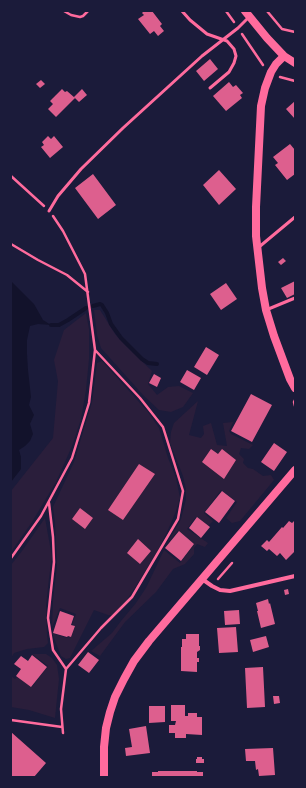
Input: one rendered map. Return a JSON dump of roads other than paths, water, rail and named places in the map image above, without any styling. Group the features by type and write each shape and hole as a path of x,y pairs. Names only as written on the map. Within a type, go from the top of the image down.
{"main road":[{"path":"247,14 284,56 295,63"},
{"path":"284,56 276,64 272,72 265,88 261,106 256,236 266,310 276,342 295,388"},
{"path":"104,777 104,747 106,728 114,702 134,660 295,470"}],"street":[{"path":"202,579 220,590 230,592 295,576"}],"lane":[{"path":"182,11 190,20 207,34 227,41 234,49 236,56 229,72 210,88"},
{"path":"49,210 58,196 81,169 123,128 202,56 238,28 247,14"},
{"path":"257,248 295,217"},
{"path":"266,310 295,298"}],"waterway":[{"path":"93,306 100,304 102,305 111,324 121,338 142,359 148,363 157,364"},
{"path":"51,325 59,325 86,308"}]}
